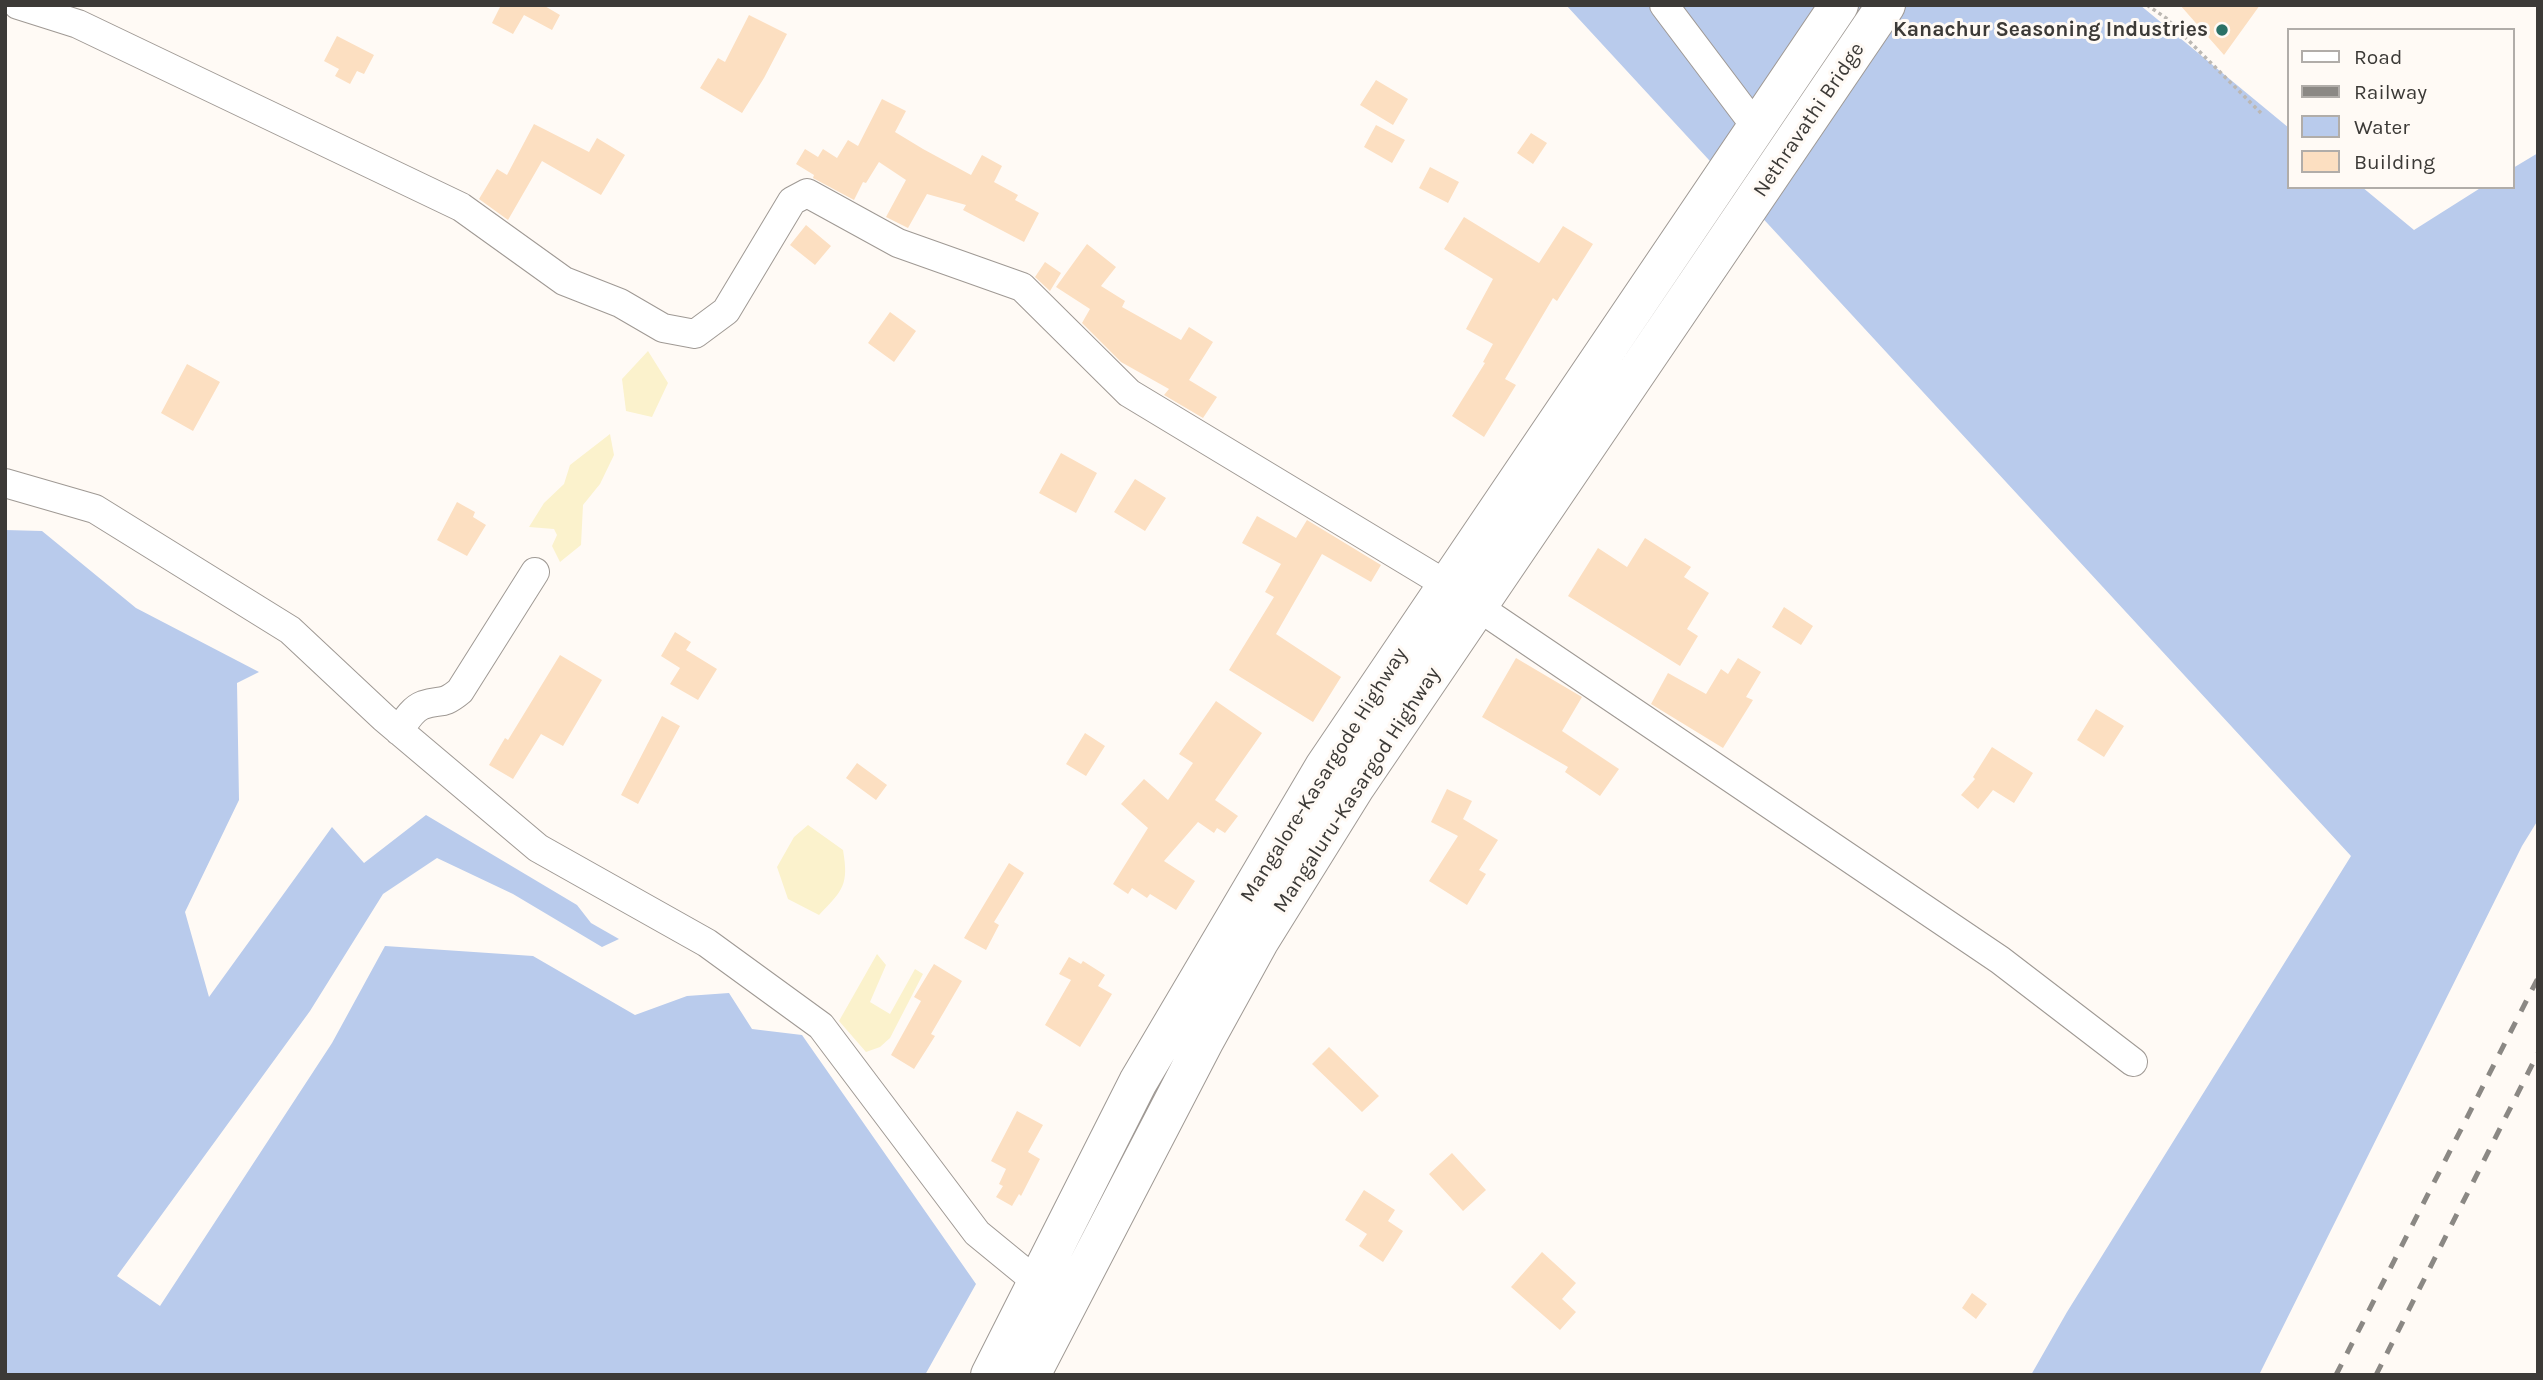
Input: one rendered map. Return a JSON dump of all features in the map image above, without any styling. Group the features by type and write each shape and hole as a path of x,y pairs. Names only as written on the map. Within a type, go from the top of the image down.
{"highway":[{"name":"Nethravathi Bridge","path":"1704,203 1839,5"},
{"name":"Nethravathi Bridge","path":"1731,235 1886,5"},
{"name":"Mangalore-Kasargode Highway","path":"990,1375 1138,1082 1324,767 1704,203"},
{"name":"Mangaluru-Kasargod Highway","path":"1031,1375 1198,1052 1259,942 1356,786 1731,235"}],"street":[{"path":"18,5 78,24 461,207 564,281 620,303 663,328 695,334 726,311 792,201 807,193 898,243 1022,287 1129,393 1447,585"},
{"path":"1664,5 1756,127"},
{"path":"5,483 94,509 290,630 399,731 538,848 707,943 821,1026 977,1233 1038,1283"},
{"path":"399,731 421,706 448,701 460,691 535,572"},
{"path":"1478,607 2000,960 2133,1062"}],"path":[{"path":"2147,5 2166,18 2260,113"}],"sand":[{"path":"648,351 668,383 652,417 626,411 622,379"},
{"path":"610,434 614,455 600,484 583,505 581,545 560,562 552,546 557,535 554,529 529,527 544,503 564,484 570,465"},
{"path":"808,825 843,850 845,862 844,879 839,893 819,915 788,899 777,867 794,837"},
{"path":"877,954 886,965 870,1002 890,1014 915,969 923,974 890,1038 880,1047 866,1052 839,1021"}],"water":[{"path":"1566,5 2140,5 2288,127 2288,189 2364,189 2414,230 2479,189 2515,189 2515,167 2538,153 2538,820 2522,846 2259,1375 2031,1375 2067,1312 2351,856"},
{"path":"5,530 42,531 136,608 259,672 237,683 239,800 185,912 209,997 332,827 364,863 426,815 577,905 591,923 619,939 602,947 513,894 437,858 383,894 310,1011 117,1276 160,1306 332,1043 385,946 533,956 635,1015 687,996 729,993 752,1029 802,1035 976,1284 925,1375 5,1375"}],"building":[{"path":"501,5 543,5 560,15 552,30 524,15 513,34 492,23"},
{"name":"Kanachur Seasoning Industries","path":"2180,5 2260,5 2224,55"},
{"path":"749,15 787,34 742,113 700,88 718,58 725,62"},
{"path":"337,36 374,55 364,74 357,71 350,84 335,76 339,69 324,61"},
{"path":"1376,80 1408,99 1393,125 1360,105"},
{"path":"882,99 906,111 895,132 923,149 971,175 982,155 1002,166 994,182 1018,195 1015,200 1039,213 1024,242 963,210 966,205 927,194 908,228 886,217 906,180 879,162 866,183 863,182 854,200 813,178 814,175 796,164 805,149 818,157 823,149 837,158 848,140 858,146"},
{"path":"534,124 589,152 597,138 625,155 601,195 542,161 508,220 479,199 497,169 507,175"},
{"path":"1376,125 1405,140 1392,163 1364,147"},
{"path":"1531,133 1547,143 1533,164 1517,153"},
{"path":"1430,167 1459,182 1448,203 1419,188"},
{"path":"1464,217 1539,263 1563,226 1593,244 1557,301 1553,298 1505,379 1516,385 1484,437 1452,416 1485,363 1483,362 1493,344 1466,329 1493,279 1444,249"},
{"path":"806,225 831,246 815,265 790,245"},
{"path":"1087,244 1116,267 1101,286 1125,301 1122,307 1181,340 1189,327 1213,342 1189,380 1217,397 1203,418 1164,395 1169,389 1121,362 1082,323 1090,309 1056,287"},
{"path":"1045,262 1061,273 1050,291 1035,277"},
{"path":"890,312 916,331 894,362 868,343"},
{"path":"187,364 220,382 193,431 161,413"},
{"path":"1061,453 1097,473 1076,513 1039,493"},
{"path":"1135,479 1166,498 1145,531 1114,512"},
{"path":"457,502 475,512 473,517 486,525 467,556 437,540"},
{"path":"1257,516 1296,538 1307,520 1381,565 1371,582 1322,554 1276,634 1341,677 1313,722 1229,670 1274,597 1265,592 1281,564 1242,543"},
{"path":"1645,538 1691,567 1684,577 1709,593 1687,629 1698,636 1680,666 1568,596 1598,548 1627,567"},
{"path":"1784,607 1813,626 1801,645 1772,627"},
{"path":"675,632 691,642 686,650 717,669 698,700 670,684 680,668 661,656"},
{"path":"560,655 602,680 563,746 541,734 513,779 489,765 505,738 508,740"},
{"path":"1516,658 1582,697 1562,731 1619,769 1600,796 1565,772 1568,767 1482,717"},
{"path":"1738,658 1761,672 1746,697 1753,700 1723,748 1651,704 1668,673 1706,694 1721,669 1728,674"},
{"path":"1216,701 1262,733 1215,800 1238,816 1225,833 1217,828 1214,833 1198,822 1164,861 1195,881 1176,910 1150,894 1147,898 1132,888 1128,894 1113,884 1148,828 1121,804 1144,779 1168,800 1193,763 1179,754"},
{"path":"2096,709 2124,726 2104,757 2077,740"},
{"path":"662,716 680,726 638,804 621,795"},
{"path":"1085,733 1105,746 1086,776 1066,764"},
{"path":"1992,747 2033,773 2014,803 1993,790 1978,809 1961,795 1975,779 1973,777"},
{"path":"857,763 887,785 876,800 846,778"},
{"path":"1447,789 1472,801 1463,819 1498,840 1479,870 1486,874 1467,905 1429,881 1458,836 1431,822"},
{"path":"1009,863 1024,873 994,922 999,925 986,950 964,938"},
{"path":"1069,957 1081,964 1083,961 1105,975 1098,986 1112,994 1080,1047 1045,1025 1071,980 1059,974"},
{"path":"934,964 962,981 931,1034 935,1036 914,1069 891,1055 921,1001 914,997"},
{"path":"1329,1047 1379,1096 1362,1112 1312,1064"},
{"path":"1017,1111 1043,1125 1028,1152 1040,1159 1021,1196 1019,1194 1012,1206 996,1197 1003,1186 999,1184 1006,1169 991,1161"},
{"path":"1452,1153 1486,1190 1463,1211 1429,1174"},
{"path":"1364,1190 1395,1210 1388,1221 1403,1231 1383,1262 1359,1246 1367,1234 1345,1220"},
{"path":"1542,1252 1576,1283 1562,1299 1576,1312 1560,1330 1511,1287"},
{"path":"1972,1293 1987,1304 1976,1319 1962,1308"}],"railway":[{"path":"2336,1375 2538,978"},
{"path":"2376,1375 2538,1053"}],"place":[{"name":"Kanachur Seasoning Industries","path":"2222,30"}]}
